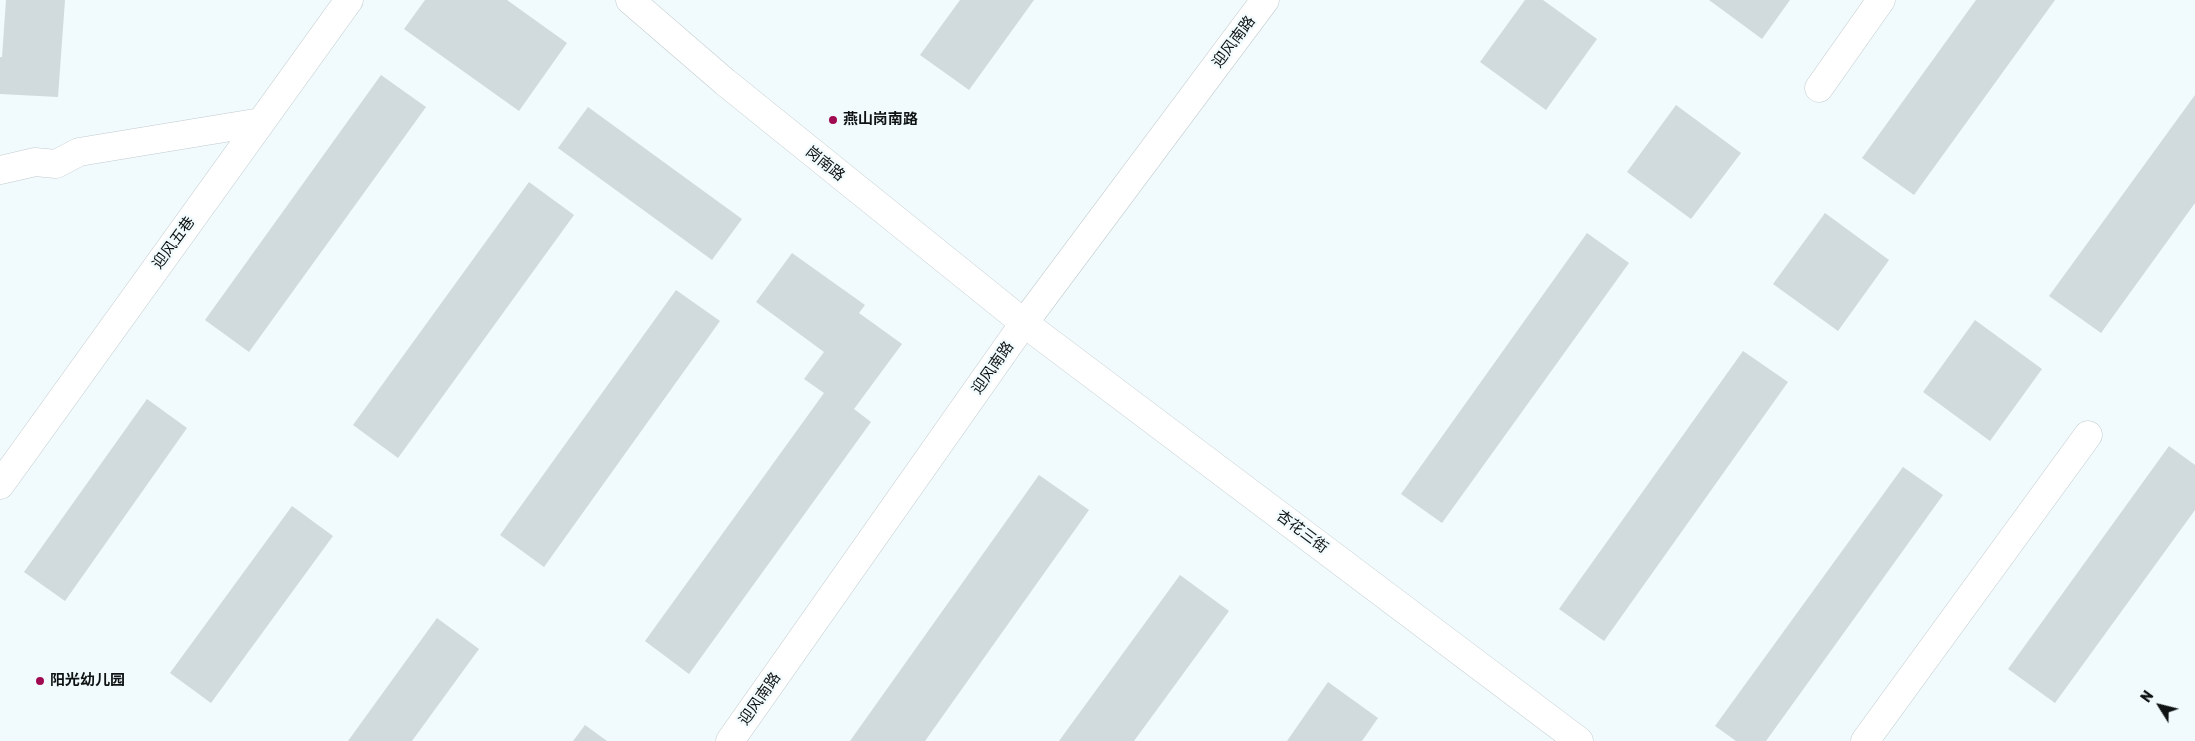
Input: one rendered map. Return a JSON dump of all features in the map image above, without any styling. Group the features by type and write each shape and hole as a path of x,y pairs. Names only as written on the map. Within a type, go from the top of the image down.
{"street":[{"name":"迎风五巷","path":"0,485 349,0"},
{"name":"岗南路","path":"630,0 785,131 1024,323"},
{"name":"迎风南路","path":"730,741 1024,323 1265,0"},
{"path":"1819,88 1881,0"},
{"path":"0,170 35,162 56,164 79,152 261,122"},
{"name":"杏花三街","path":"1024,323 1579,741"},
{"path":"1865,741 2088,435"}],"building":[{"path":"6,0 65,0 58,97 0,94 0,57 2,57"},
{"path":"425,0 507,0 567,43 519,111 404,29"},
{"path":"960,0 1034,0 969,90 920,55"},
{"path":"1525,0 1543,0 1597,39 1546,110 1480,62"},
{"path":"1709,0 1790,0 1762,39"},
{"path":"1976,0 2055,0 1914,195 1862,158"},
{"path":"381,75 426,107 249,352 205,320"},
{"path":"2195,95 2195,203 2101,333 2049,296"},
{"path":"1676,105 1741,153 1691,219 1627,172"},
{"path":"588,107 742,219 712,260 558,148"},
{"path":"529,182 574,215 398,458 353,425"},
{"path":"1825,213 1889,260 1838,331 1773,284"},
{"path":"1587,233 1629,263 1442,523 1401,494"},
{"path":"792,253 865,305 859,313 902,344 854,409 871,422 689,674 645,641 824,393 804,379 824,352 756,302"},
{"path":"676,290 720,321 544,567 500,535"},
{"path":"1975,320 2042,369 1990,441 1923,392"},
{"path":"1743,351 1788,382 1604,641 1559,609"},
{"path":"147,399 187,428 65,601 24,572"},
{"path":"2169,446 2195,465 2195,510 2055,703 2008,669"},
{"path":"1903,467 1943,495 1766,741 1736,741 1715,726"},
{"path":"1039,475 1089,510 925,741 850,741"},
{"path":"292,506 333,536 211,703 170,673"},
{"path":"1180,575 1229,611 1134,741 1059,741"},
{"path":"437,618 479,649 412,741 348,741"},
{"path":"1328,682 1378,718 1362,741 1287,741"},
{"path":"585,725 607,741 573,741"}],"place":[{"name":"燕山岗南路","path":"833,120"},
{"name":"阳光幼儿园","path":"40,681"}]}
